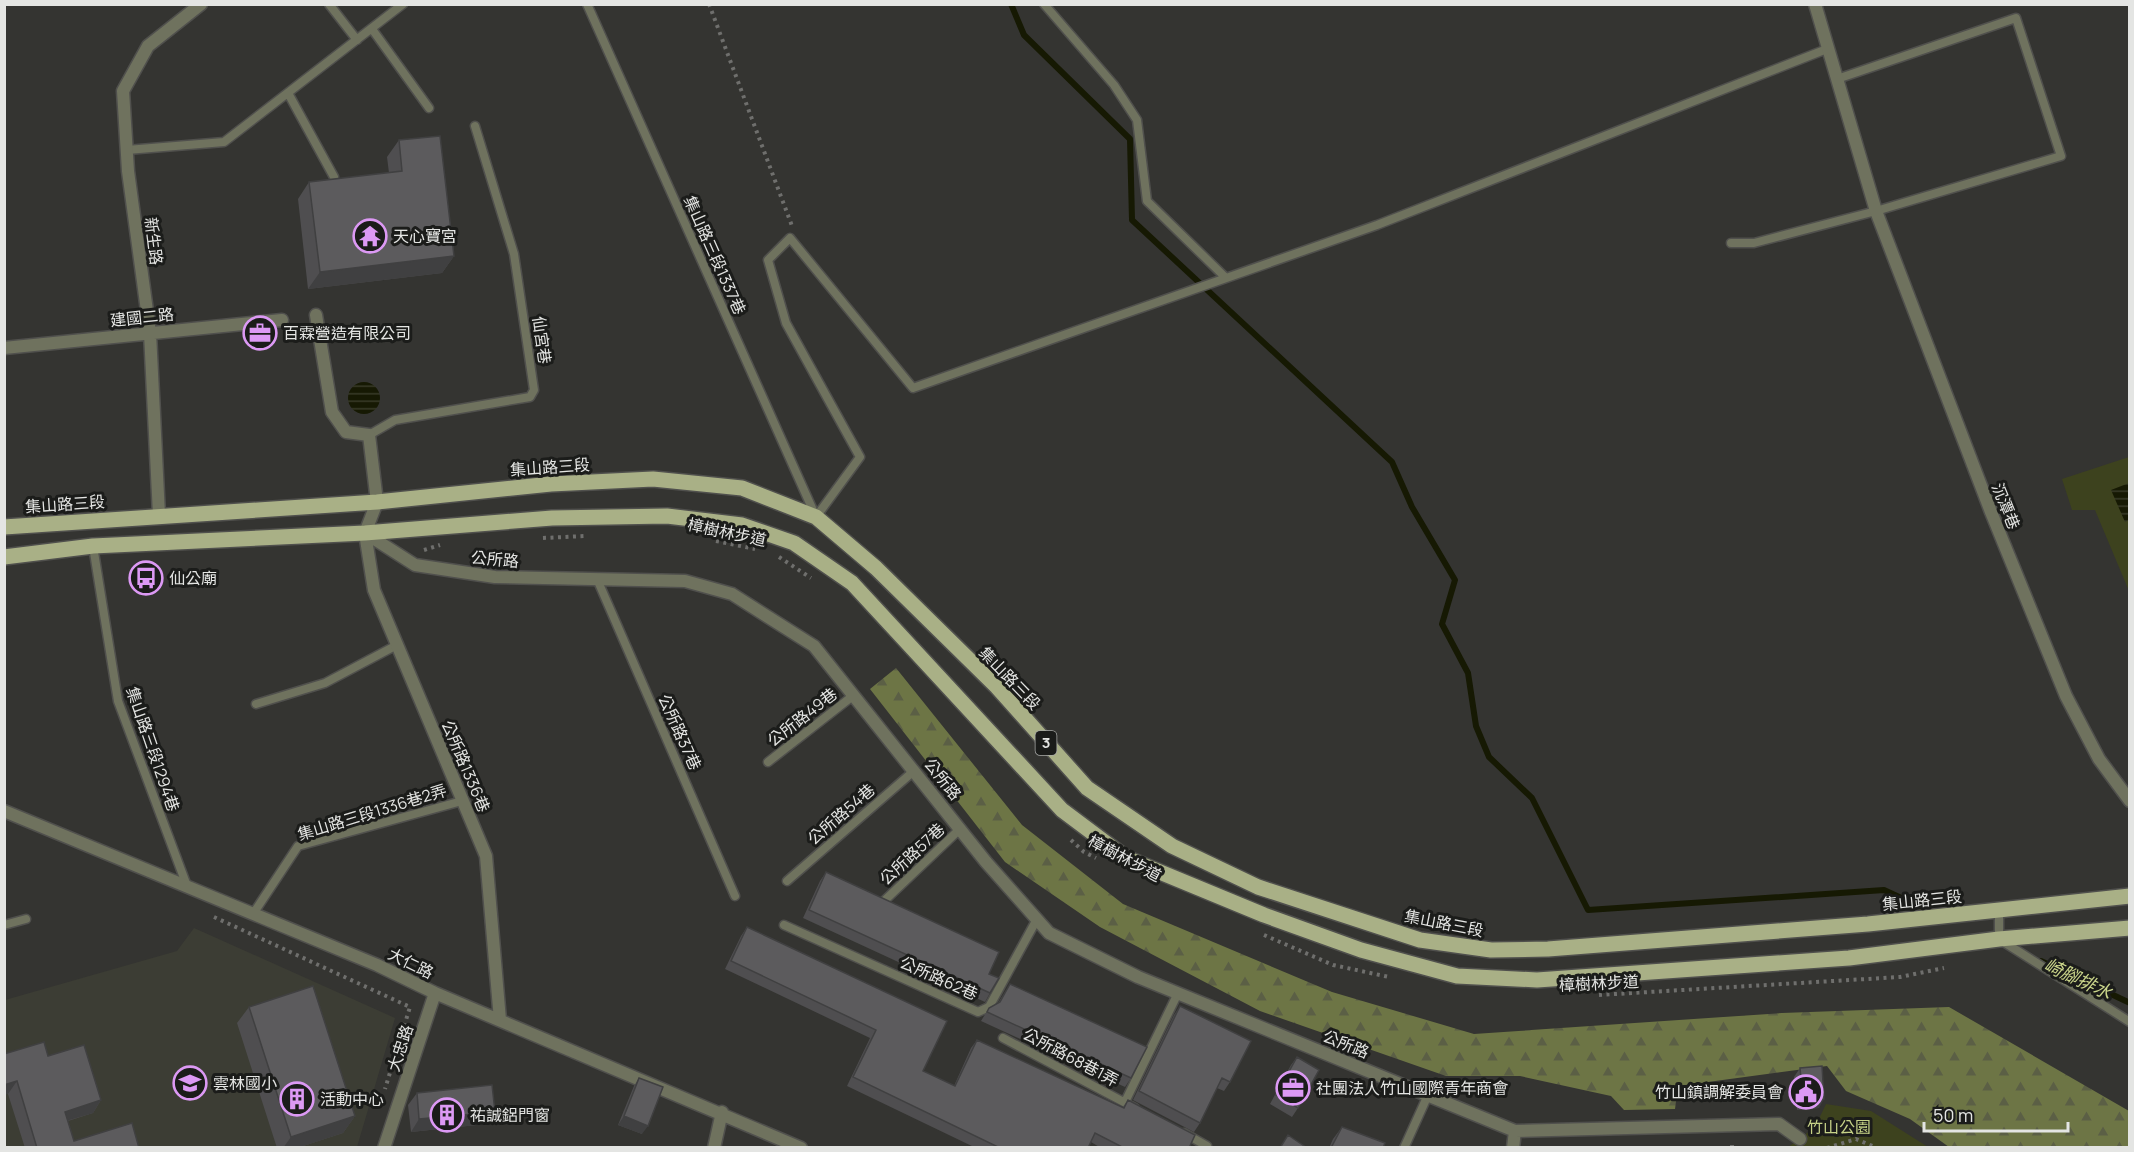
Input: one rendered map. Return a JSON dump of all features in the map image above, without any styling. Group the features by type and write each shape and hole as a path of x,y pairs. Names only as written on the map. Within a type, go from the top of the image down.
{"main road":[{"name":"集山路三段","path":"4,526 377,502 550,484 653,479 742,489 816,517 876,568 997,687 1087,788 1172,846 1258,887 1420,940 1491,950 1548,950 1844,926 2130,896"},
{"name":"3","path":"4,557 93,546 365,533 552,518 667,516 742,525 794,543 852,583 1062,810 1126,858 1264,915 1329,938 1457,976 1537,980 1849,957 1999,939 2130,928"}],"street":[{"name":"新生路","path":"159,515 150,333 127,150 123,91 148,46 201,4"},
{"name":"沉潭巷","path":"1815,4 1876,212 1991,512 2066,696 2100,759 2130,801"},
{"path":"316,315 332,412 346,432 369,435 377,502 365,533"},
{"name":"建國二路","path":"4,348 282,320"},
{"name":"公所路","path":"365,533 415,565 495,578 685,581 732,594 814,646 1049,933 1138,977 1515,1131 1779,1124 1800,1139"},
{"name":"公所路1336巷","path":"365,533 374,591 486,856 500,1020"},
{"name":"大仁路","path":"4,811 377,965 435,993 722,1112 801,1148"},
{"name":"大忠路","path":"384,1148 435,993"},
{"path":"714,1148 722,1112"},
{"path":"1513,1148 1515,1131"}],"lane":[{"path":"329,4 357,40"},
{"path":"127,150 224,142 403,4"},
{"name":"集山路三段1337巷","path":"587,4 816,517"},
{"path":"1044,4 1114,85 1137,120 1147,201 1226,278"},
{"path":"1731,243 1754,243 1876,212 2061,156 2016,18 1837,79"},
{"path":"372,29 429,108"},
{"path":"816,517 860,457 786,323 768,260 790,238 913,388 1389,221 1827,49"},
{"path":"288,93 334,177"},
{"name":"仙宮巷","path":"369,435 395,420 530,397 534,390 514,254 475,126"},
{"name":"集山路三段1294巷","path":"93,546 118,701 187,886"},
{"name":"公所路37巷","path":"597,579 735,896"},
{"path":"256,704 325,683 397,645"},
{"name":"公所路49巷","path":"768,762 854,695"},
{"name":"公所路54巷","path":"788,881 915,770"},
{"name":"集山路三段1336巷2弄","path":"253,914 298,846 462,801"},
{"name":"公所路57巷","path":"884,900 961,828"},
{"path":"2000,909 1999,939 2130,1022"},
{"path":"4,925 26,919"},
{"name":"公所路62巷","path":"784,925 978,1012 989,1007 1037,919"},
{"path":"1125,1102 1178,993"},
{"name":"公所路68巷1弄","path":"1003,1038 1146,1113"},
{"path":"1404,1148 1428,1095"},
{"path":"1176,1129 1208,1146"}],"path":[{"path":"709,4 795,232"},
{"path":"533,538 591,536"},
{"name":"樟樹林步道","path":"705,538 760,550"},
{"path":"400,556 445,543"},
{"name":"樟樹林步道","path":"772,553 817,581"},
{"name":"樟樹林步道","path":"1068,837 1084,852 1104,862"},
{"path":"204,912 410,1007 384,1094"},
{"path":"1259,933 1333,965 1390,977"},
{"name":"樟樹林步道","path":"1589,995 1900,977 1944,968"},
{"path":"1827,1148 1856,1139 1877,1148"}],"shaded area":[{"path":"364,382 376,386 380,398 376,410 364,414 352,410 348,398 352,386"},
{"path":"2129,483 2129,520 2125,522 2111,490"},
{"name":"雲林國小","path":"194,928 395,1018 357,1147 5,1148 5,1000 177,951"}],"green space":[{"path":"2129,457 2129,591 2095,510 2072,510 2062,479"},
{"path":"896,668 1022,825 1123,904 1332,992 1474,1034 1782,1013 1949,1007 2129,1111 2129,1147 1949,1147 1910,1119 1846,1091 1827,1066 1678,1086 1675,1109 1624,1110 1611,1096 1520,1076 1446,1076 1260,1011 1100,927 1005,862 870,689"},
{"name":"竹山公園","path":"1826,1104 1871,1111 1928,1147 1787,1148 1815,1127"}],"building":[{"name":"天心寶宮","path":"440,136 454,256 320,272 309,182 402,171 399,140"},
{"path":"826,872 999,952 989,974 999,978 990,993 809,910"},
{"path":"747,927 947,1021 923,1071 955,1086 977,1040 1124,1108 1128,1100 1195,1135 1189,1148 1124,1148 1095,1133 1088,1148 1000,1148 853,1077 876,1030 731,961"},
{"path":"1010,984 1147,1047 1131,1078 987,1012 989,1008 1000,1002"},
{"name":"活動中心","path":"313,986 355,1116 291,1137 249,1007"},
{"path":"1180,1006 1251,1041 1230,1082 1222,1078 1200,1123 1139,1091"},
{"path":"44,1042 48,1056 84,1045 101,1100 65,1112 74,1141 132,1123 139,1148 37,1148 17,1081 4,1085 4,1054"},
{"name":"社團法人竹山國際青年商會","path":"1297,1057 1319,1070 1298,1108 1276,1095"},
{"path":"1822,1066 1824,1099 1803,1101 1800,1068"},
{"path":"639,1078 663,1087 648,1126 624,1116"},
{"path":"492,1085 495,1112 419,1119 417,1093"},
{"path":"1342,1127 1385,1143 1383,1148 1331,1148"},
{"path":"1288,1135 1307,1148 1280,1148"}],"waterway":[{"path":"1011,4 1024,35 1130,139 1132,220 1392,462 1412,507 1455,580 1442,624 1468,673 1476,726 1489,757 1532,798 1588,910 1884,890 1925,909"},
{"name":"崎腳排水","path":"2041,961 2130,1003"}],"place":[{"name":"天心寶宮","path":"370,236"},
{"name":"百霖營造有限公司","path":"260,333"},
{"name":"仙公廟","path":"146,578"},
{"name":"雲林國小","path":"190,1083"},
{"name":"社團法人竹山國際青年商會","path":"1293,1088"},
{"name":"竹山鎮調解委員會","path":"1806,1092"},
{"name":"活動中心","path":"297,1099"},
{"name":"祐誠鋁門窗","path":"447,1115"}]}
